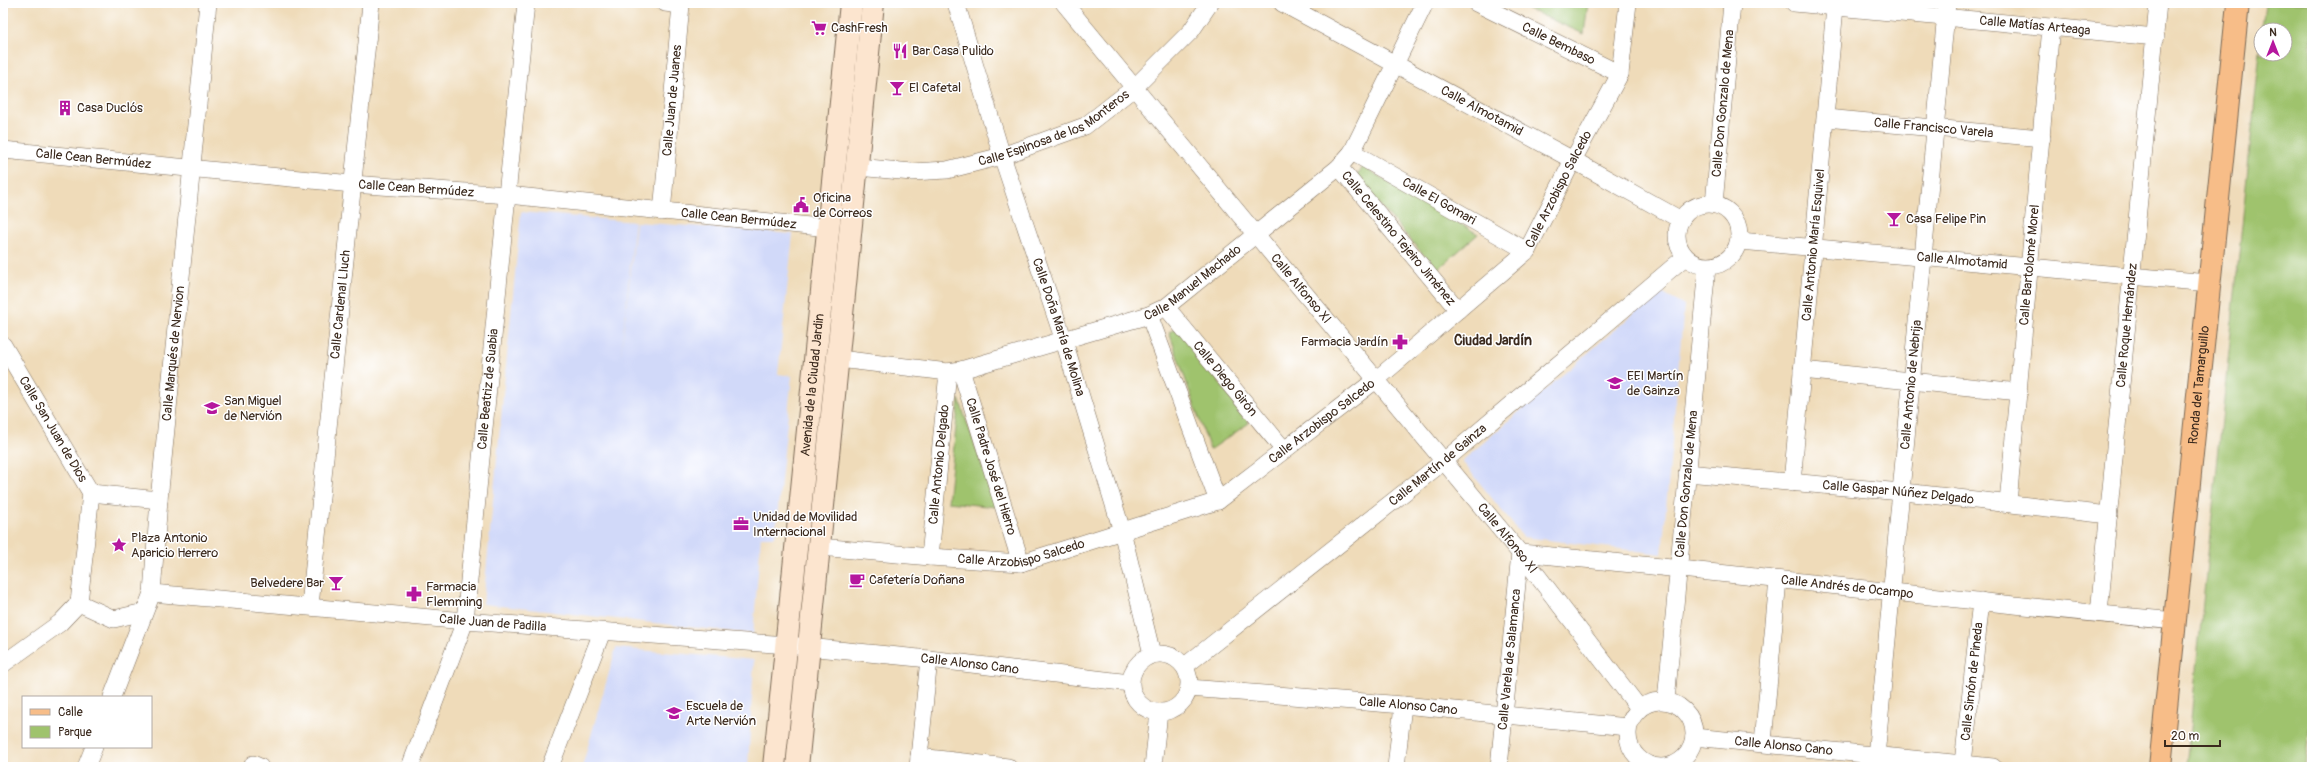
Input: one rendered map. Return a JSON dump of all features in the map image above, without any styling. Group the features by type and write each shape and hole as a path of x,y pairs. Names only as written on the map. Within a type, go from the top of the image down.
{"main road":[{"name":"Avenida de la Ciudad Jardin","path":"774,767 851,3"},
{"name":"Avenida de la Ciudad Jardin","path":"797,767 858,168 873,3"},
{"name":"Ronda del Tamarguillo","path":"2160,767 2238,3"}],"street":[{"name":"Calle Marqués de Nervion","path":"112,696 152,593 159,500 208,3"},
{"name":"Calle Cardenal Lluch","path":"310,606 371,3"},
{"name":"Calle Beatriz de Suabia","path":"410,767 465,621 526,3"},
{"name":"Calle Juan de Juanes","path":"662,212 681,5 665,3"},
{"name":"Calle Doña María de Molina","path":"956,3 1002,156 1064,341 1122,531 1152,654"},
{"name":"Calle Alfonso XI","path":"1064,3 1258,234 1520,553 1639,708"},
{"name":"Calle Espinosa de los Monteros","path":"858,168 912,172 947,170 1002,156 1085,126 1135,87 1191,31 1210,3"},
{"name":"Calle Almotamid","path":"1282,3 1681,220"},
{"name":"Calle Manuel Machado","path":"839,359 955,371 1064,341 1149,315 1166,308 1339,167 1352,152 1396,66 1425,3"},
{"name":"Calle Bembaso","path":"1476,3 1620,74"},
{"name":"Calle Arzobispo Salcedo","path":"820,546 930,557 1021,563 1218,501 1377,379 1527,251 1573,160 1620,74 1628,3"},
{"name":"Calle Don Gonzalo de Mena","path":"1714,204 1732,3"},
{"name":"Calle Matías Arteaga","path":"1794,3 1835,7 1946,10 2051,27 2156,37"},
{"name":"Calle Roque Hernández","path":"2099,614 2156,37 2158,3"},
{"name":"Calle Antonio María Esquivel","path":"1792,483 1835,7"},
{"name":"Calle Antonio de Nebrija","path":"1875,761 1924,256 1946,10"},
{"name":"Calle Bartolomé Morel","path":"2008,503 2051,27"},
{"name":"Calle Francisco Varela","path":"1826,118 2042,138"},
{"name":"Calle Cean Bermúdez","path":"3,150 192,167 352,184 508,195 829,228"},
{"name":"Calle El Gomari","path":"1352,152 1527,251"},
{"name":"Calle Celestino Tejeiro Jiménez","path":"1339,167 1458,310"},
{"path":"1714,204 1731,213 1737,222 1740,241 1737,249 1728,260 1716,266 1699,265 1685,257 1677,239 1681,220 1695,207 1714,204"},
{"name":"Calle Almotamid","path":"1740,241 1814,246 2132,277 2209,283"},
{"name":"Calle Martín de Gainza","path":"1185,666 1444,461 1685,257"},
{"name":"Calle Don Gonzalo de Mena","path":"1666,701 1707,266"},
{"name":"Calle Diego Girón","path":"1166,308 1284,450"},
{"path":"1149,315 1218,501"},
{"name":"Calle San Juan de Dios","path":"3,345 91,493"},
{"path":"1802,370 2019,392"},
{"name":"Calle Antonio Delgado","path":"930,557 955,371"},
{"name":"Calle Padre José del Hierro","path":"955,371 1021,563"},
{"name":"Calle Gaspar Núñez Delgado","path":"1687,473 1901,492 2109,515"},
{"path":"3,664 60,623 79,603 91,493 159,500"},
{"name":"Calle Andrés de Ocampo","path":"1520,553 1678,568 1778,580 2174,621"},
{"name":"Calle Varela de Salamanca","path":"1499,767 1520,553"},
{"path":"1764,742 1778,580"},
{"name":"Calle Juan de Padilla","path":"152,593 465,621 787,645 809,648"},
{"name":"Calle Simón de Pineda","path":"1963,763 1981,601"},
{"path":"79,603 114,619 144,612"},
{"path":"550,767 602,632"},
{"name":"Calle Alonso Cano","path":"809,648 929,659 1130,684"},
{"path":"1152,654 1170,655 1178,659 1185,666 1190,680 1189,688 1183,701 1178,706 1159,712 1142,706 1134,696 1130,684 1132,674 1136,665 1143,658 1152,654"},
{"path":"929,659 919,762 1008,767"},
{"name":"Calle Alonso Cano","path":"1189,688 1403,705 1628,728"},
{"path":"1666,701 1676,704 1690,717 1694,737 1684,764 1660,767 1648,764 1639,758 1632,750 1628,739 1628,728 1632,717 1639,708 1647,703 1666,701"},
{"path":"1396,767 1403,705"},
{"path":"1153,767 1159,712"},
{"name":"Calle Alonso Cano","path":"1694,737 1764,742 1875,761 1963,763 1985,766"},
{"path":"86,767 94,748"}],"shaded area":[{"path":"521,212 635,222 620,363 636,222 793,234 778,374 792,376 775,537 761,537 753,634 483,604"},
{"name":"EEI Martín de Gainza","path":"1660,291 1684,305 1662,554 1523,537 1462,461"},
{"name":"Escuela de Arte Nervión","path":"616,648 754,660 748,767 582,767"}],"green space":[{"path":"1514,3 1588,3 1584,34"},
{"path":"2265,3 2312,3 2312,704 2305,767 2186,767 2259,62 2293,62 2293,22 2263,22"},
{"path":"1363,167 1478,234 1437,270 1355,177"},
{"path":"1179,327 1249,423 1210,450 1169,332"},
{"path":"959,399 996,507 948,502"}],"place":[{"name":"CashFresh","path":"819,28"},
{"name":"Bar Casa Pulido","path":"900,51"},
{"name":"El Cafetal","path":"897,88"},
{"name":"Casa Duclós","path":"65,108"},
{"name":"Oficina de Correos","path":"801,205"},
{"name":"Casa Felipe Pin","path":"1894,219"},
{"name":"Farmacia Jardín","path":"1400,342"},
{"name":"EEI Martín de Gainza","path":"1615,383"},
{"name":"San Miguel de Nervión","path":"212,408"},
{"name":"Unidad de Movilidad Internacional","path":"741,524"},
{"name":"Plaza Antonio Aparicio Herrero","path":"119,545"},
{"name":"Cafetería Doñana","path":"857,580"},
{"name":"Belvedere Bar","path":"336,583"},
{"name":"Farmacia Flemming","path":"414,594"},
{"name":"Escuela de Arte Nervión","path":"674,713"}],"district":[{"name":"Ciudad Jardín","path":"1493,340"}]}
